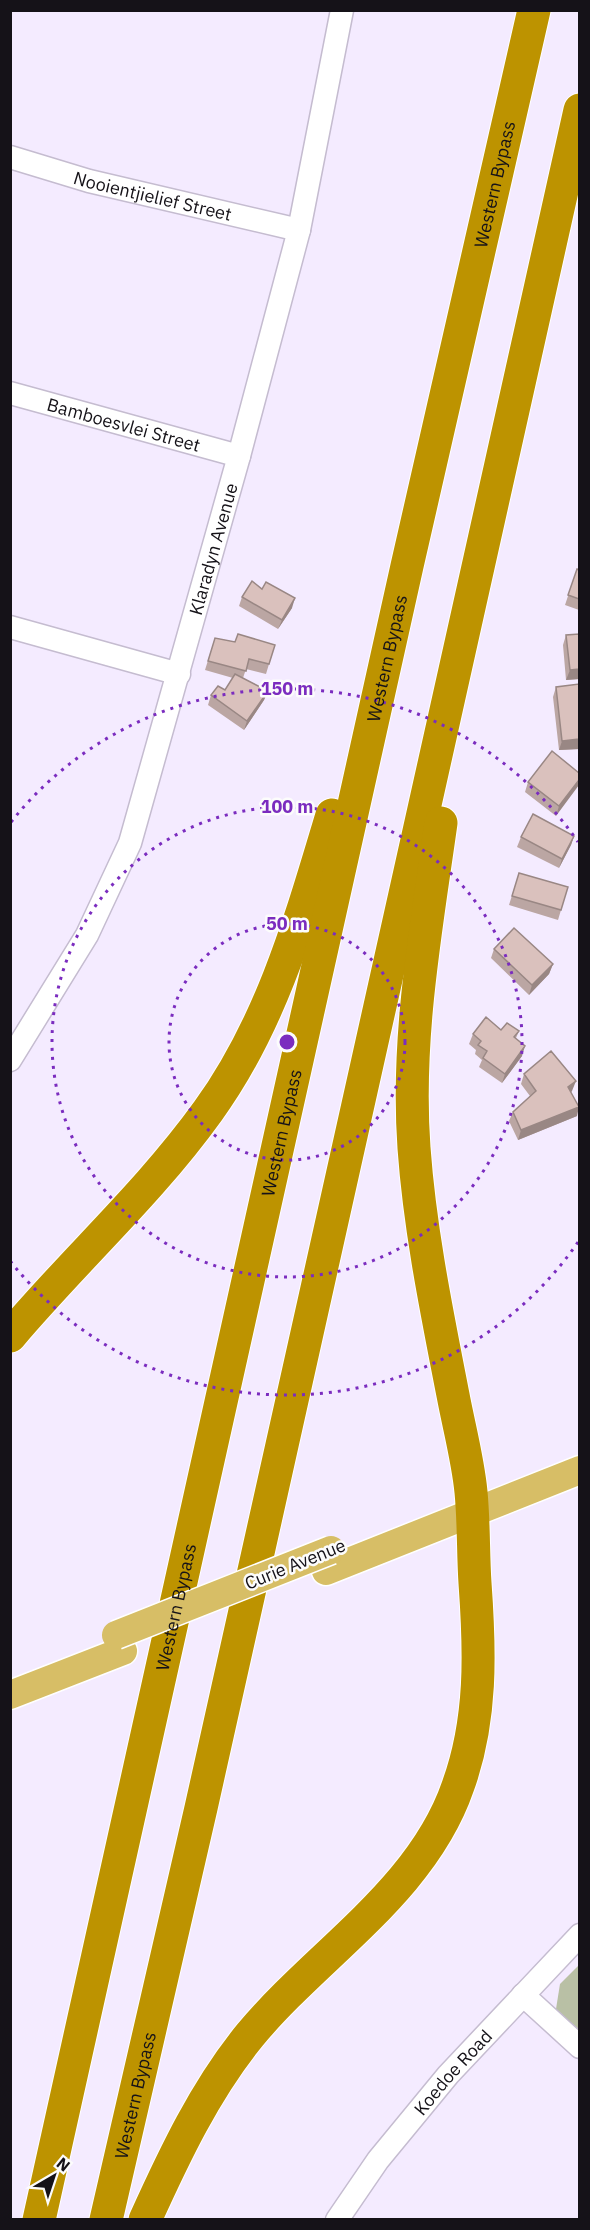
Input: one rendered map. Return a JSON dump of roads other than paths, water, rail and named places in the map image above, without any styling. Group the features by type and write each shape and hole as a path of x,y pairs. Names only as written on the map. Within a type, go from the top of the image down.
{"highway":[{"name":"Western Bypass","path":"39,2220 406,566 534,10"},
{"name":"Western Bypass","path":"106,2220 199,1820 579,110"},
{"path":"10,1336 131,1207 209,1110 243,1054 277,986 303,909 406,566"},
{"path":"145,2220 182,2140 249,2036 361,1923 414,1864 448,1812 469,1750 476,1716 478,1633 472,1503 421,1222 413,1145 412,1091 416,998 451,756 459,651"}],"main road":[{"name":"Curie Avenue","path":"472,1503 579,1450"},
{"name":"Curie Avenue","path":"10,1695 120,1643 472,1503 579,1470"},
{"name":"Curie Avenue","path":"10,1677 120,1643"}],"street":[{"name":"Klaradyn Avenue","path":"10,1060 82,944 130,843 239,456 299,230 342,10"},
{"name":"Nooientjielief Street","path":"10,156 89,181 299,230"},
{"name":"Bamboesvlei Street","path":"10,393 239,456"},
{"path":"10,627 178,674"},
{"name":"Koedoe Road","path":"337,2220 378,2160 448,2075 579,1935"},
{"path":"524,1995 579,2047"}]}
